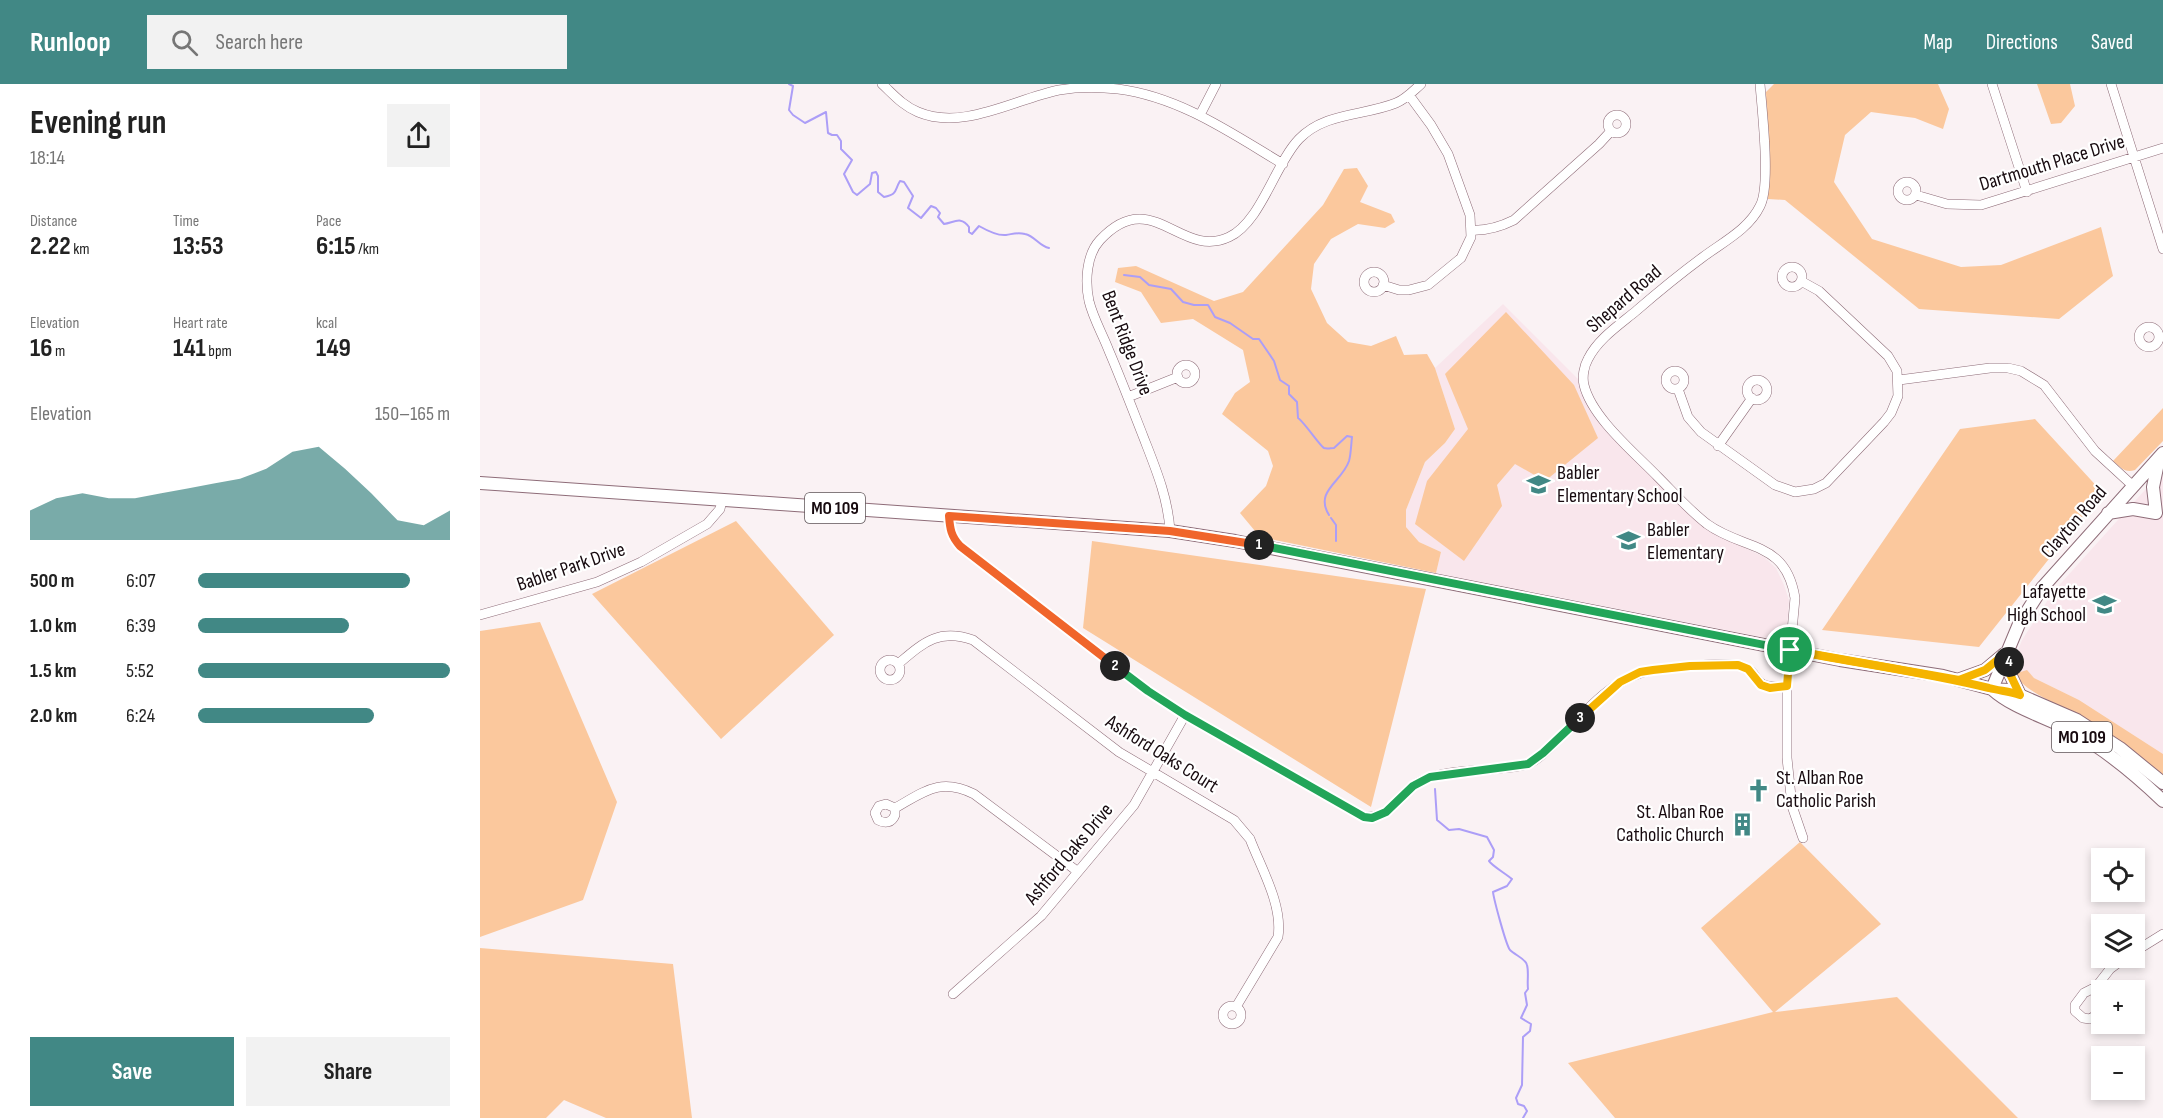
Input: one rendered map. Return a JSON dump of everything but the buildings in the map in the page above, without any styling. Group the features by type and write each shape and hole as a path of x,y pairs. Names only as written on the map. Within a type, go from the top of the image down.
{"main road":[{"name":"Clayton Road","path":"1992,689 2019,624 2038,594 2132,485 2161,455"},
{"path":"2108,513 2133,509 2156,513 2153,487 2161,455"},
{"name":"MO 109","path":"480,483 1170,531 1235,541 1790,650 1959,680 1992,689 2008,690 2077,720 2099,733 2163,783"},
{"path":"1959,680 1985,670 2007,652"},
{"path":"2007,652 2009,672 2020,695"},
{"name":"MO 109","path":"1992,689 2005,701 2052,721 2095,745 2129,770 2163,801"}],"street":[{"path":"882,84 905,105 917,112 943,118 976,113 1060,87 1118,89 1173,102 1200,115 1283,164"},
{"path":"1200,115 1216,84"},
{"name":"Bent Ridge Drive","path":"1170,531 1169,511 1164,492 1090,303 1088,272 1096,244 1115,226 1138,219 1164,224 1200,241 1226,238 1243,227 1299,139 1314,126 1334,118 1396,103 1410,95 1421,84"},
{"name":"Shepard Road","path":"1760,84 1766,181 1761,204 1746,224 1682,272 1603,339 1587,360 1583,379 1588,395 1604,420 1694,513 1717,530 1754,544 1774,556 1782,565 1793,586 1795,598 1787,686 1787,758 1792,806 1803,838"},
{"path":"1992,84 2027,192"},
{"path":"2111,84 2163,249"},
{"path":"1383,285 1399,290 1409,290 1434,282 1461,258 1466,250 1471,230 1470,215 1448,154 1410,95"},
{"path":"1471,230 1502,226 1514,220 1611,131"},
{"name":"Dartmouth Place Drive","path":"1916,195 1937,202 1968,206 1989,203 2163,148 2163,141"},
{"path":"1678,389 1688,417 1701,432 1780,488 1795,492 1814,489 1831,479 1891,413 1898,396 1899,380 1893,363 1883,350 1819,291 1801,281"},
{"path":"1899,380 1990,368 2022,371 2044,385 2096,451 2132,485"},
{"path":"1128,397 1178,377"},
{"path":"1718,446 1752,398"},
{"name":"Babler Park Drive","path":"480,615 597,582 641,562 707,524 720,509 722,500"},
{"path":"949,516 950,531 960,546 1148,691 1185,715 1358,815 1372,818 1393,807 1413,786 1430,777 1528,764 1543,753 1610,689 1640,672 1690,666 1738,665 1748,669 1761,685 1770,688 1787,686"},
{"name":"Ashford Oaks Court","path":"897,664 921,645 937,637 956,635 973,640 1119,752 1152,774 1234,820 1244,830 1250,839 1278,909 1280,925 1278,937 1236,1007"},
{"name":"Ashford Oaks Drive","path":"953,994 1041,916 1134,805 1185,715"},
{"path":"895,808 936,787 963,788 1077,871"},
{"path":"2145,945 2163,934"},
{"path":"2101,980 2111,968"}],"shaded area":[{"path":"1774,84 1938,84 1949,109 1943,129 1915,118 1871,112 1845,135 1834,182 1872,239 1961,267 2001,265 2101,227 2113,276 2059,319 1919,309 1785,200 1768,199 1766,92"},
{"path":"2037,84 2070,84 2075,106 2061,123 2051,124"},
{"path":"1357,168 1368,186 1360,202 1391,214 1395,222 1385,228 1358,224 1331,239 1314,264 1311,289 1327,323 1348,342 1371,346 1396,336 1404,355 1427,354 1435,368 1455,429 1445,443 1425,462 1406,510 1406,527 1419,542 1441,552 1436,573 1260,537 1240,513 1266,486 1273,466 1268,451 1222,414 1235,393 1250,382 1243,350 1193,319 1161,323 1141,292 1115,282 1118,268 1136,266 1214,301 1243,292 1323,205 1344,169"},
{"name":"Babler Elementary School","path":"1503,304 1578,379 1581,389 1684,507 1737,544 1764,557 1776,568 1789,600 1787,629 1781,636 1772,639 1436,573 1441,552 1419,542 1406,527 1406,510 1425,462 1445,443 1455,429 1435,368"},
{"path":"1506,312 1574,385 1598,438 1545,481 1515,464 1497,485 1502,506 1464,561 1415,524 1427,481 1468,429 1445,374"},
{"path":"2163,408 2163,441 2135,470 2128,471 2121,468 2113,461"},
{"path":"2035,419 2102,492 1979,647 1822,630 1960,429"},
{"name":"Lafayette High School","path":"2163,470 2163,754 2079,700 2034,678 2027,671 2014,674 2013,663 2022,640 2053,592"},
{"path":"736,521 834,635 721,739 592,594"},
{"path":"1092,541 1426,589 1371,807 1083,628"},
{"path":"540,622 617,802 583,900 480,937 480,631"},
{"path":"2027,670 2034,678 2079,700 2163,754 2163,779 2080,716 2028,688 2014,674"},
{"path":"1800,842 1881,924 1775,1012 1897,997 2018,1118 1615,1118 1568,1063 1773,1012 1701,928"},
{"path":"480,948 673,964 692,1118 606,1118 564,1100 546,1118 480,1118"}],"waterway":[{"path":"789,84 793,86 789,110 793,115 805,123 826,112 828,133 837,135 841,141 841,149 852,160 844,174 853,192 857,195 870,184 872,173 876,172 878,192 884,197 894,193 900,181 904,182 913,196 908,208 921,218 931,206 940,213 938,217 944,224 963,222 972,234 979,226 999,235 1022,233 1049,248"},
{"path":"1124,275 1140,277 1149,285 1171,289 1183,302 1208,305 1215,317 1230,323 1253,339 1259,339 1274,361 1280,380 1289,386 1289,394 1297,402 1298,418 1322,446 1334,448 1347,436 1352,437 1351,452 1346,468 1325,499 1325,507 1329,515"},
{"path":"1331,518 1336,525 1336,541"},
{"path":"1435,789 1437,820 1449,830 1459,829 1487,837 1494,850 1493,857 1489,861 1512,879 1507,886 1493,892 1508,946 1525,961 1528,968 1528,989 1525,993 1527,1005 1521,1018 1531,1024 1530,1031 1523,1037 1522,1085 1516,1098 1518,1104 1524,1106 1527,1111 1523,1118"}],"place":[{"name":"Babler Elementary School","path":"1539,485"},
{"name":"Babler Elementary","path":"1629,541"},
{"name":"Lafayette High School","path":"2104,604"},
{"name":"St. Alban Roe Catholic Parish","path":"1758,790"},
{"name":"St. Alban Roe Catholic Church","path":"1742,824"}],"route":[{"path":"1790,650 1235,541 1170,531 949,516 950,531 960,546 1148,691 1185,715 1364,817 1372,818 1386,812 1413,786 1430,777 1528,764 1543,753 1610,689 1640,672 1690,666 1738,665 1748,669 1761,685 1770,688 1787,686 1790,650 1943,676 1992,689 2008,690 2020,695 2009,672 2007,652 1985,670 1959,680 1943,676 1839,660 1790,650"}]}
